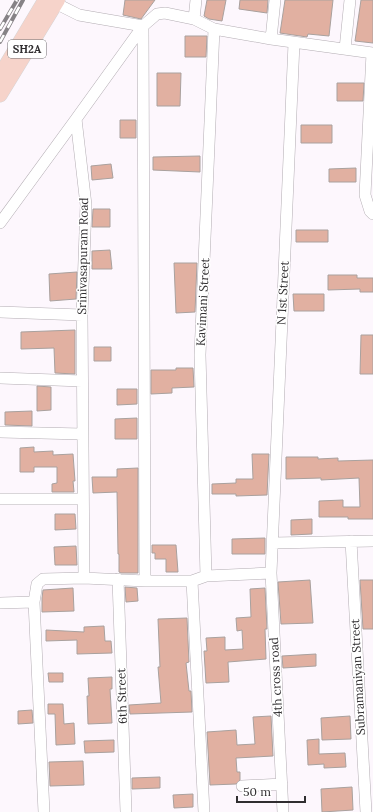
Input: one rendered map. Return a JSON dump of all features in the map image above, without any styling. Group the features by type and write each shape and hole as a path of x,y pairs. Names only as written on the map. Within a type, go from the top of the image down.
{"main road":[{"name":"SH2A","path":"0,75 55,2"},
{"name":"SH2A","path":"0,95 55,2"}],"street":[{"path":"194,19 196,0"},
{"path":"271,39 275,0"},
{"path":"345,49 350,0"},
{"path":"55,2 79,15 143,26"},
{"path":"0,222 143,26 157,14 165,13 194,19 214,29 271,39 372,53 365,195 370,211 373,214"},
{"path":"143,26 145,581"},
{"name":"Kavimani Street","path":"206,576 200,355 214,29"},
{"name":"N 1st Street","path":"273,543 294,42"},
{"name":"Srinivasapuram Road","path":"76,119 86,205 82,315 82,499 84,578"},
{"path":"0,312 82,315"},
{"path":"0,378 82,382"},
{"path":"0,432 82,434"},
{"path":"0,499 82,499"},
{"path":"273,543 373,541"},
{"name":"Subramaniyan Street","path":"351,542 366,812"},
{"name":"4th cross road","path":"273,543 271,573 283,812"},
{"path":"44,812 34,602 36,584 43,579 84,578 145,581 192,581 206,576 271,573"},
{"name":"6th Street","path":"118,579 126,812"},
{"path":"192,581 204,812"},
{"path":"0,603 34,602"},
{"path":"242,786 282,784"}],"building":[{"path":"125,0 155,0 141,19 123,15"},
{"path":"207,0 226,0 222,21 209,19 204,16"},
{"path":"240,0 268,0 267,13 239,9"},
{"path":"285,0 333,0 329,36 308,34 307,37 280,33"},
{"path":"361,0 373,0 373,43 355,41"},
{"path":"185,36 207,36 206,57 185,57"},
{"path":"157,73 181,73 180,106 157,106"},
{"path":"337,83 364,83 363,101 337,101"},
{"path":"120,120 136,120 136,138 120,138"},
{"path":"301,125 332,125 332,143 301,143"},
{"path":"200,156 200,172 153,170 153,157"},
{"path":"111,164 113,178 92,180 91,166"},
{"path":"356,168 356,182 329,182 329,169"},
{"path":"93,209 110,209 110,227 92,227"},
{"path":"296,230 328,230 328,242 296,242"},
{"path":"110,250 112,269 92,269 92,251"},
{"path":"174,263 197,263 195,312 176,313"},
{"path":"77,272 76,299 50,301 49,274"},
{"path":"328,275 357,275 357,278 373,278 373,292 360,292 360,289 328,290"},
{"path":"293,294 324,294 324,311 294,311"},
{"path":"75,330 75,374 55,373 54,348 21,349 21,332"},
{"path":"361,335 373,335 373,374 360,374"},
{"path":"94,347 111,347 111,361 94,361"},
{"path":"176,368 193,368 194,387 172,388 172,393 151,394 151,370 176,370"},
{"path":"37,386 51,387 51,410 37,411"},
{"path":"117,389 137,389 137,404 117,405"},
{"path":"32,411 32,426 5,425 5,412"},
{"path":"137,418 137,439 115,439 115,419"},
{"path":"34,447 34,452 53,451 53,455 73,454 75,481 73,481 74,492 52,492 52,484 57,483 57,467 34,467 34,472 20,472 20,448"},
{"path":"252,454 269,454 267,495 236,496 236,494 212,494 212,484 236,483 236,479 253,479"},
{"path":"286,457 318,457 318,459 338,458 338,461 373,460 373,519 319,517 319,501 343,500 343,507 360,507 359,478 321,480 321,478 286,479"},
{"path":"138,468 138,573 121,573 119,572 118,554 117,492 93,493 92,477 117,477 117,469"},
{"path":"55,514 75,514 76,529 55,530"},
{"path":"312,519 312,534 291,535 291,520"},
{"path":"265,538 265,554 232,554 232,539"},
{"path":"152,545 176,545 178,572 166,572 166,559 155,559 155,553 152,553"},
{"path":"76,546 77,565 55,565 54,547"},
{"path":"310,580 313,623 281,624 278,582"},
{"path":"360,580 373,580 373,629 363,629"},
{"path":"125,587 137,588 138,601 126,602"},
{"path":"73,588 74,611 42,612 43,590"},
{"path":"265,588 267,629 265,629 266,659 228,662 229,682 206,683 204,651 207,651 206,638 225,637 225,650 243,649 242,630 237,631 236,618 251,617 250,589"},
{"path":"187,618 189,662 186,663 189,691 191,691 192,712 130,714 129,705 161,703 158,667 160,667 158,619"},
{"path":"104,626 105,641 111,641 112,653 77,654 77,640 46,641 46,630 84,632 84,627"},
{"path":"316,654 316,666 283,668 282,656"},
{"path":"48,673 63,673 63,682 49,682"},
{"path":"112,677 112,689 110,689 112,723 88,724 88,678"},
{"path":"48,704 63,704 64,724 74,723 75,744 56,745 55,714 48,714"},
{"path":"32,710 33,723 18,724 18,711"},
{"path":"271,716 273,756 236,758 237,772 240,772 240,780 236,784 210,785 207,732 236,730 237,745 255,744 253,717"},
{"path":"350,716 351,739 322,740 321,718"},
{"path":"319,739 319,754 345,753 346,767 324,768 324,764 308,765 307,740"},
{"path":"114,740 114,752 85,753 84,741"},
{"path":"83,761 84,785 50,786 49,762"},
{"path":"160,777 160,788 132,789 132,778"},
{"path":"352,787 353,810 322,812 321,789"},
{"path":"193,794 193,807 174,808 173,795"}],"railway":[{"path":"0,29 17,0"},
{"path":"0,42 23,0"}]}
